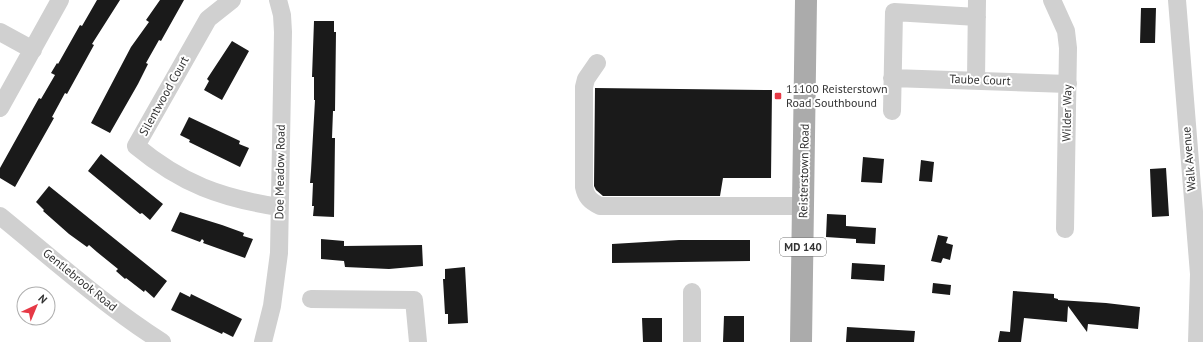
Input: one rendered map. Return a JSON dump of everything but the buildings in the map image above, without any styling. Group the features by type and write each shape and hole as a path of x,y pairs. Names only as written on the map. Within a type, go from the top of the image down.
{"main road":[{"name":"Reisterstown Road","path":"801,342 806,0"}],"street":[{"path":"0,108 60,0"},
{"name":"Silentwood Court","path":"232,0 208,19 136,146 158,164 197,186 228,197 279,208"},
{"name":"Doe Meadow Road","path":"263,342 276,278 283,32 282,15 278,0"},
{"name":"Wilder Way","path":"1052,0 1066,31 1068,48 1065,230"},
{"name":"Walk Avenue","path":"1177,0 1199,274 1197,342"},
{"path":"892,111 894,12 977,9 976,80"},
{"path":"0,32 33,50"},
{"path":"597,63 586,79 584,87 584,187 586,196 592,202 600,206 804,206"},
{"name":"Taube Court","path":"892,78 1068,84"},
{"name":"Gentlebrook Road","path":"0,216 105,302 136,326 162,342"},
{"path":"692,292 692,342"},
{"path":"311,299 414,300 418,342"}],"place":[{"name":"11100 Reisterstown Road Southbound","path":"778,96"}]}
